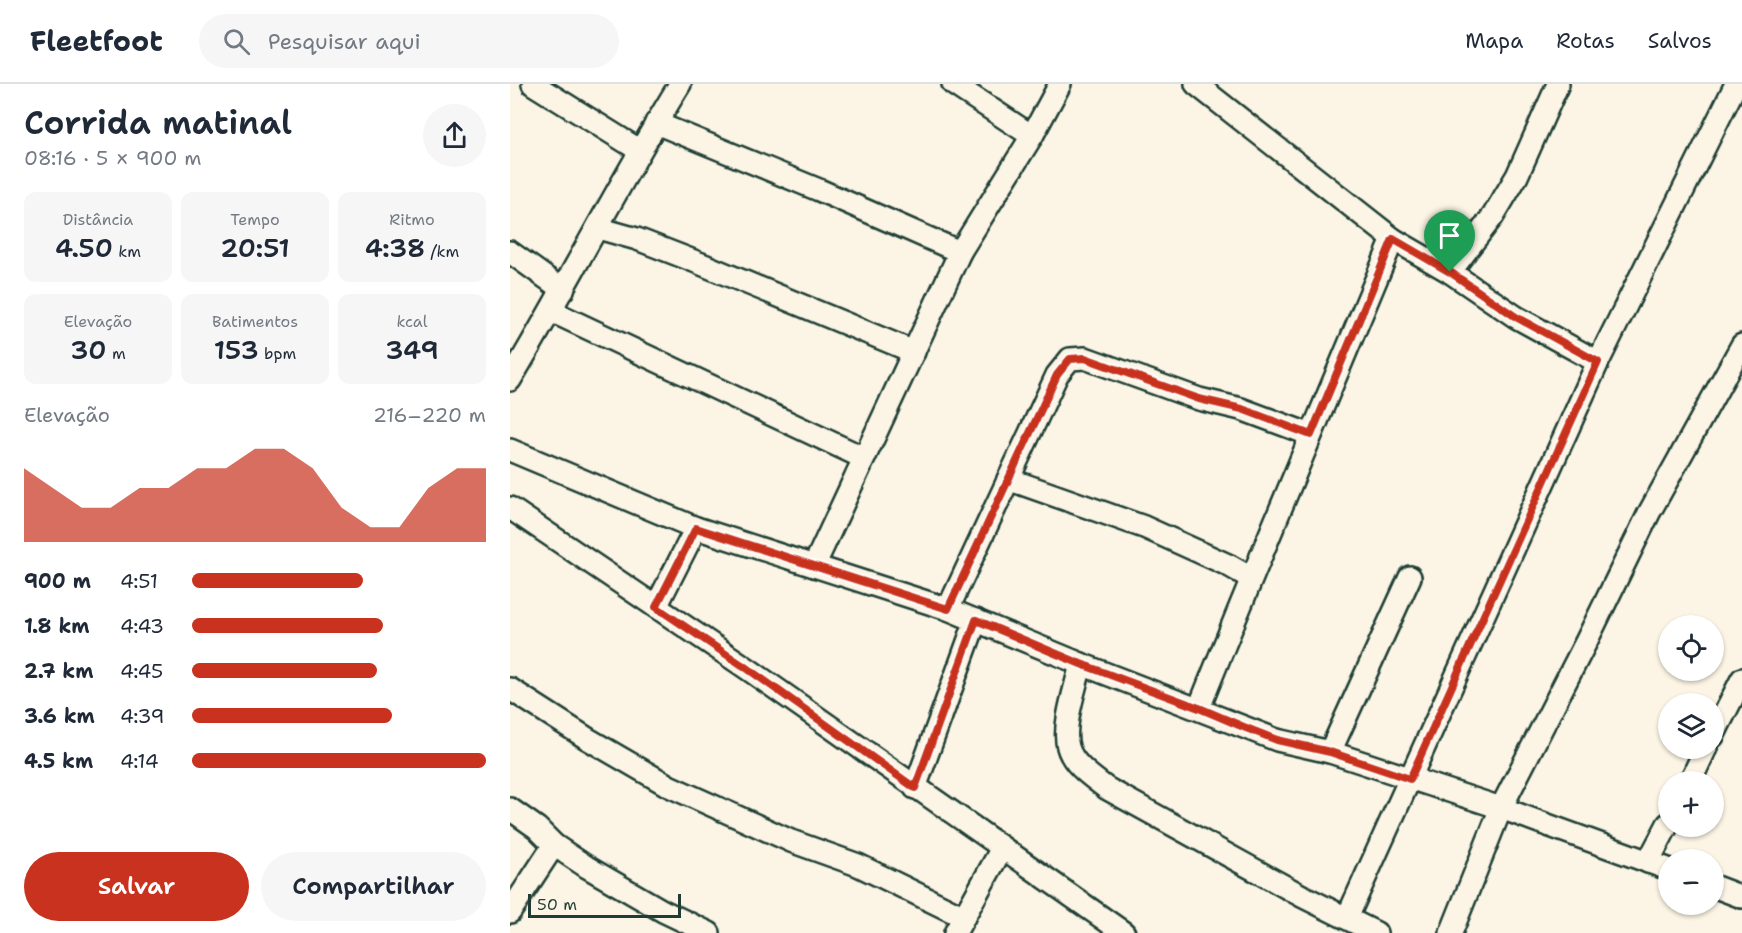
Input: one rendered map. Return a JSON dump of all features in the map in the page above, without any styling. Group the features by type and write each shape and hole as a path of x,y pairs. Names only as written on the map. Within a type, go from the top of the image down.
{"street":[{"path":"534,84 639,150"},
{"path":"510,380 551,312 639,150 680,84"},
{"path":"953,84 1032,136"},
{"path":"814,566 960,252 1032,136 1060,84"},
{"path":"1196,84 1393,239 1450,272 1516,317 1598,362"},
{"path":"1450,272 1493,216 1517,176 1558,84"},
{"path":"1347,918 1598,362 1736,84"},
{"path":"656,123 809,185 960,252"},
{"path":"598,228 699,263 914,352"},
{"path":"1199,708 1393,239"},
{"path":"510,252 563,290"},
{"path":"551,312 864,458"},
{"path":"1451,933 1501,808 1649,513 1742,345"},
{"path":"948,609 1057,375 1070,359 1085,358 1199,399 1242,409 1311,435"},
{"path":"510,450 696,528 948,609 1081,664 1277,740 1330,752 1501,808 1658,866"},
{"path":"1008,479 1144,527 1203,553 1251,578"},
{"path":"510,508 748,669 1124,933"},
{"path":"656,607 696,528"},
{"path":"1330,752 1410,577"},
{"path":"915,788 976,620"},
{"path":"1081,664 1068,720 1068,748 1078,765 1106,788 1302,896 1376,933"},
{"path":"1724,714 1742,679"},
{"path":"510,689 588,739 669,786 790,841 858,865 960,925 1002,848"},
{"path":"510,808 537,828 554,845 587,867 663,911 709,933"},
{"path":"510,912 554,845"},
{"path":"1724,890 1742,897"}],"route":[{"path":"1393,239 1450,272 1516,317 1598,362 1410,779 1330,752 1277,740 1081,664 976,620 915,788 748,669 656,607 696,528 948,609 1057,375 1070,359 1085,358 1199,399 1242,409 1311,435 1393,239"}]}
